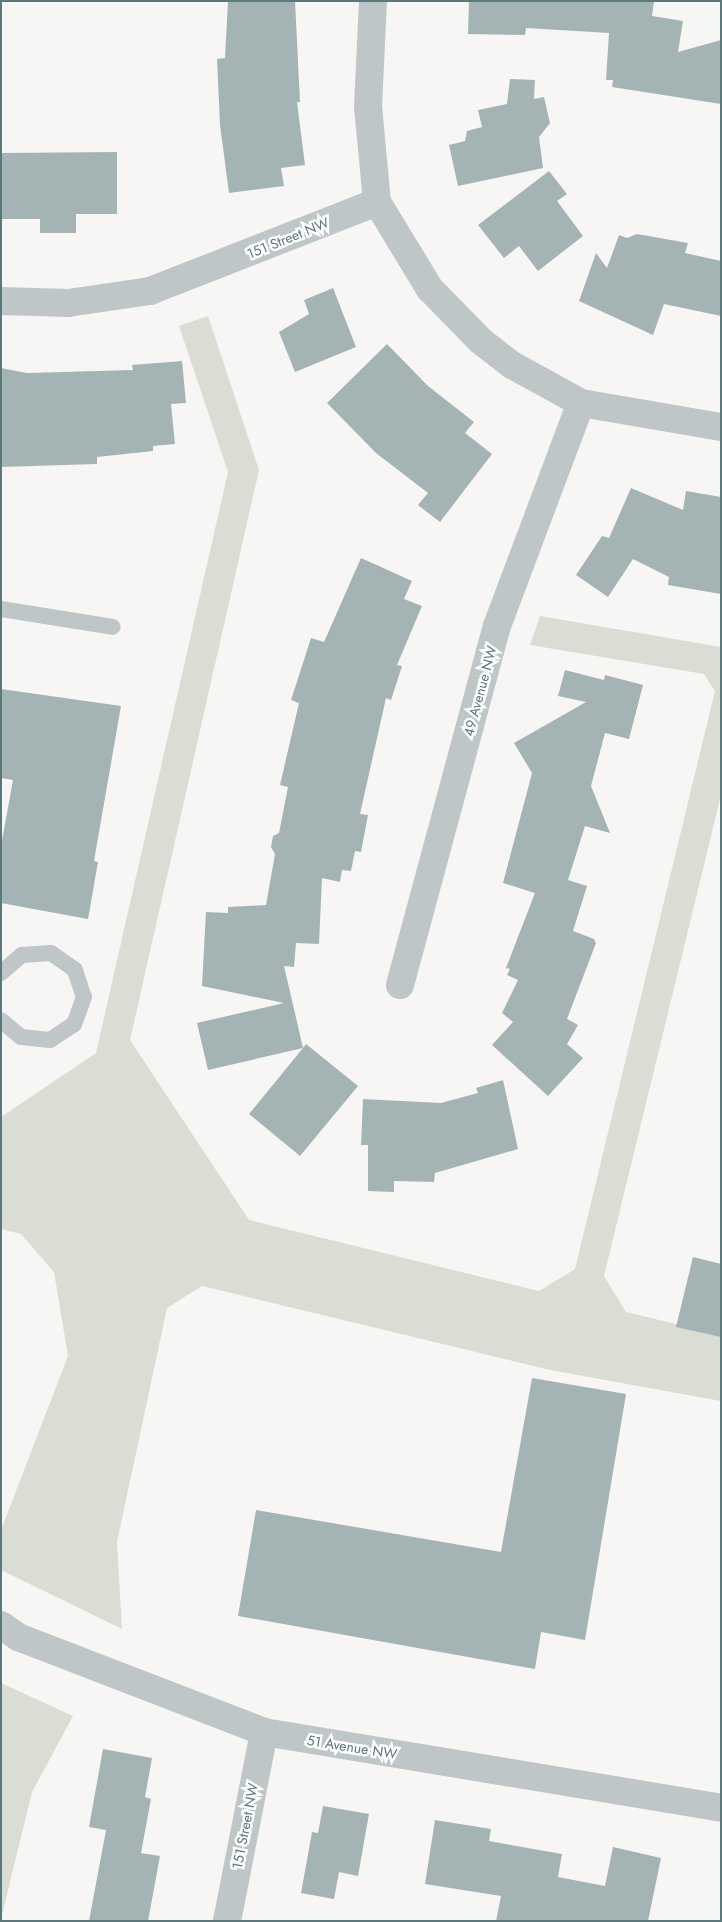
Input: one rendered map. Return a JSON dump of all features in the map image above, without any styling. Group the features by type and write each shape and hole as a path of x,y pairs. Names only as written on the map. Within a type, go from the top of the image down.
{"street":[{"path":"373,1 368,106 377,202 410,262 452,315 512,365 581,403 721,428"},
{"name":"151 Street NW","path":"1,301 68,303 150,291 377,202"},
{"name":"49 Avenue NW","path":"400,985 497,626 581,403"},
{"name":"51 Avenue NW","path":"1,1624 18,1637 264,1732 721,1808"},
{"name":"151 Street NW","path":"227,1921 264,1732"}],"lane":[{"path":"1,610 113,627"},
{"path":"1,1020 21,1037 50,1040 74,1024 84,997 75,970 51,953 36,952 4,965"}],"shaded area":[{"path":"208,316 259,470 130,1040 249,1220 539,1291 575,1269 715,691 704,674 530,645 540,616 721,647 721,795 604,1276 626,1312 721,1335 721,1401 550,1370 202,1286 167,1308 117,1542 122,1629 1,1570 1,1530 68,1356 54,1272 21,1234 1,1229 1,1117 96,1053 228,472 179,326"},
{"path":"1,1683 73,1716 32,1792 1,1919"}],"building":[{"path":"228,1 295,1 300,102 297,102 305,165 281,168 284,186 229,193 220,125 217,59 225,58"},
{"path":"469,1 654,1 652,16 683,21 678,52 721,40 721,104 612,87 613,80 606,80 609,33 526,28 525,35 468,34"},
{"path":"510,79 535,80 534,99 544,97 550,123 539,137 543,168 458,186 449,145 465,141 467,131 482,127 478,110 507,104"},
{"path":"117,152 117,214 76,214 76,233 40,233 40,219 1,219 1,153"},
{"path":"549,171 567,194 557,201 583,236 538,271 519,246 504,258 478,225"},
{"path":"637,234 688,243 685,253 721,261 721,316 664,304 653,335 579,301 596,253 607,268 619,235 627,238"},
{"path":"333,288 356,347 295,372 279,332 309,314 304,300"},
{"path":"387,344 428,386 474,422 465,433 492,454 440,522 418,505 428,493 376,453 327,403"},
{"path":"182,361 186,403 171,404 175,444 153,446 153,451 97,457 97,464 1,467 1,368 27,373 133,370 132,365"},
{"path":"631,488 683,510 686,491 721,497 721,594 668,585 669,577 633,559 608,597 576,575 602,536 609,538"},
{"path":"361,558 412,581 404,599 422,606 397,665 402,666 391,700 386,698 360,814 368,815 361,852 355,851 351,871 342,870 340,882 322,878 319,944 296,943 294,967 284,966 303,1048 208,1070 197,1023 284,1003 202,986 206,912 228,913 228,907 266,905 275,854 271,847 273,836 279,833 288,787 280,785 299,703 291,700 311,638 324,642"},
{"path":"565,670 604,680 605,675 643,685 629,739 605,733 591,786 610,833 585,826 568,880 587,886 573,931 594,939 596,943 567,1019 578,1025 567,1044 583,1058 548,1096 492,1045 513,1022 502,1013 518,980 507,975 510,969 506,968 535,893 503,883 532,773 514,743 586,702 558,696"},
{"path":"1,689 121,706 94,861 98,862 88,919 1,903 1,846 13,780 1,778"},
{"path":"306,1044 358,1086 300,1156 249,1114"},
{"path":"503,1080 518,1149 435,1173 434,1182 394,1181 394,1192 368,1191 368,1145 361,1145 363,1099 441,1103 478,1093 476,1088"},
{"path":"693,1257 721,1264 721,1337 676,1327"},
{"path":"532,1378 626,1394 585,1640 541,1632 535,1669 238,1616 256,1510 501,1552"},
{"path":"103,1749 152,1758 145,1797 151,1799 141,1853 160,1856 148,1921 89,1921 106,1830 89,1827"},
{"path":"323,1806 369,1814 358,1876 339,1872 334,1899 301,1893 312,1832 318,1833"},
{"path":"435,1820 491,1829 489,1841 562,1854 558,1877 605,1886 613,1847 661,1858 648,1921 496,1921 501,1896 425,1884"}]}
